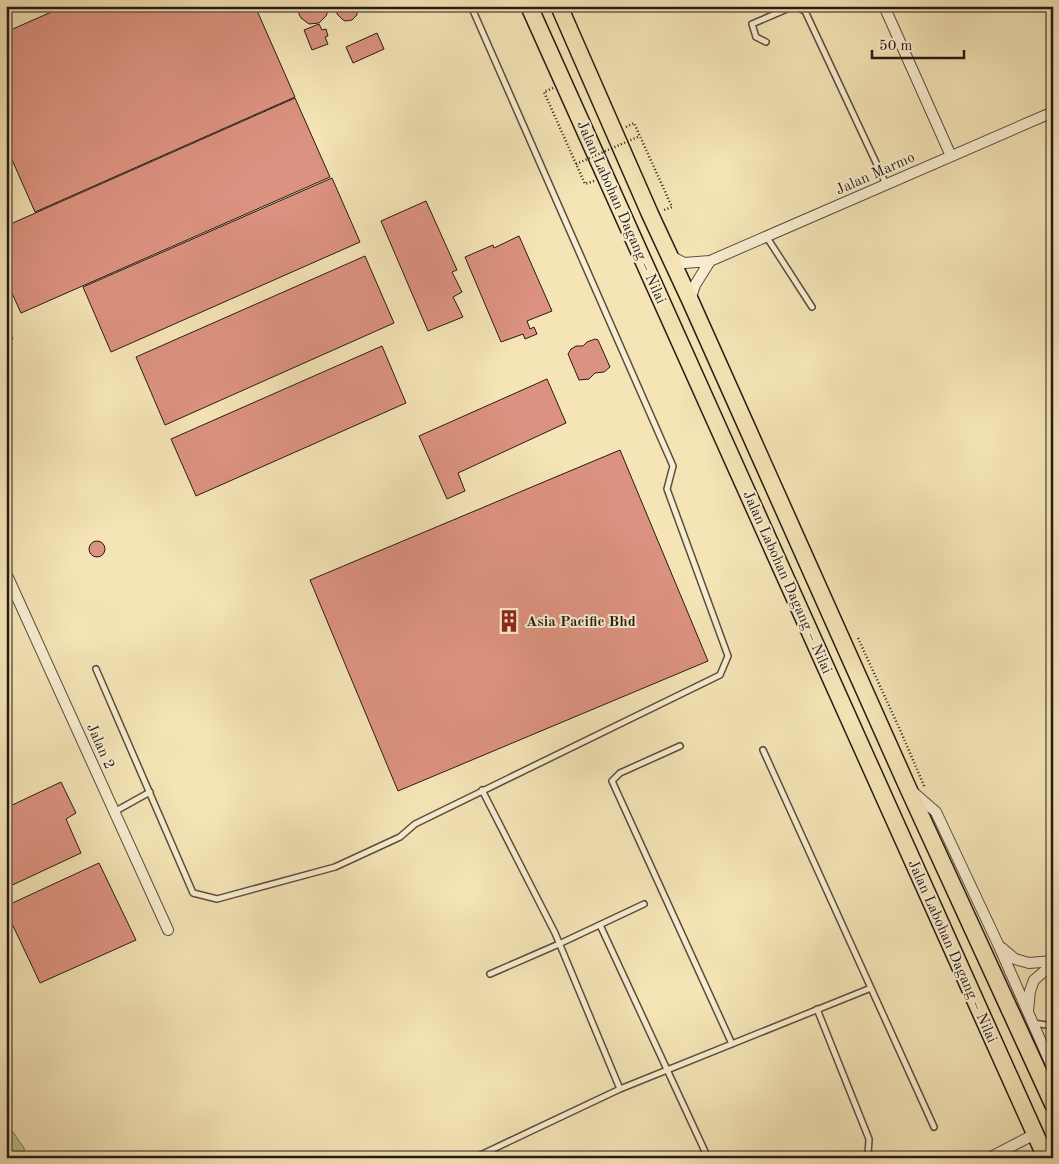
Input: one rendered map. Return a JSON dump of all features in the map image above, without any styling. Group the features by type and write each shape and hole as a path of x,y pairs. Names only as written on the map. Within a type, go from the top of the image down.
{"main road":[{"name":"Jalan Labohan Dagang ‒ Nilai","path":"529,6 1046,1158"},
{"name":"Jalan Labohan Dagang ‒ Nilai","path":"559,6 650,214 671,256 908,788 1053,1104"}],"street":[{"path":"884,6 951,156"},
{"name":"Jalan Marmo","path":"710,261 1053,112"},
{"path":"671,256 684,262 710,261"},
{"path":"690,300 695,285 710,261"},
{"name":"Jalan 2","path":"6,574 10,594 168,930"},
{"path":"908,788 936,812 998,944 1053,1069"},
{"path":"998,944 1015,959 1029,963 1053,962"},
{"path":"1028,1011 1030,991 1034,980 1053,962"},
{"path":"990,1158 1035,1134"}],"lane":[{"path":"96,669 193,893 217,899 335,867 400,837 415,824 482,790 720,675 728,656 667,490 673,466 470,6"},
{"path":"766,42 756,37 752,24 794,6 805,11 886,184"},
{"path":"766,236 812,307"},
{"path":"680,746 620,773 612,782 732,1044"},
{"path":"763,750 934,1127"},
{"path":"482,790 559,944 620,1089"},
{"path":"114,812 150,792"},
{"path":"490,974 644,904"},
{"path":"600,925 708,1158"},
{"path":"474,1158 620,1089 871,988"},
{"path":"817,1009 869,1138 868,1155 862,1158"},
{"path":"1032,1023 1053,1026"}],"path":[{"path":"544,92 585,184 606,178"},
{"path":"624,128 634,123 672,207"},
{"path":"576,164 640,136"}],"green space":[{"path":"6,1122 24,1148 25,1158 6,1158"}],"building":[{"path":"65,6 255,6 295,97 35,212 6,146 6,32"},
{"path":"298,6 327,6 328,11 319,23 309,24 301,18"},
{"path":"337,6 357,6 357,15 352,20 345,21 337,14"},
{"path":"319,24 322,30 326,29 328,36 325,37 328,44 312,50 304,30"},
{"path":"377,33 384,49 353,63 346,47"},
{"path":"295,98 330,177 21,313 6,280 6,226"},
{"path":"332,178 360,242 111,352 83,287"},
{"path":"426,201 457,270 452,272 462,292 453,297 463,317 428,331 381,221"},
{"path":"519,236 552,311 527,321 530,329 534,327 537,334 525,339 523,334 501,342 465,257 493,245 494,248"},
{"path":"365,256 394,323 165,425 136,357"},
{"path":"6,324 13,339 6,342"},
{"path":"595,339 598,340 610,367 604,372 595,373 589,379 579,380 568,354 576,346 583,346"},
{"path":"382,346 406,403 196,496 171,439"},
{"path":"547,379 566,423 458,473 465,491 447,499 419,436"},
{"name":"Asia Pacific Bhd","path":"620,450 708,661 398,791 310,580"},
{"path":"94,541 100,541 105,546 103,555 94,557 89,552 89,546"},
{"path":"61,782 76,813 66,819 81,853 6,888 6,808"},
{"path":"99,863 136,940 40,983 6,911 6,906"}],"place":[{"name":"Asia Pacific Bhd","path":"509,621"}]}
